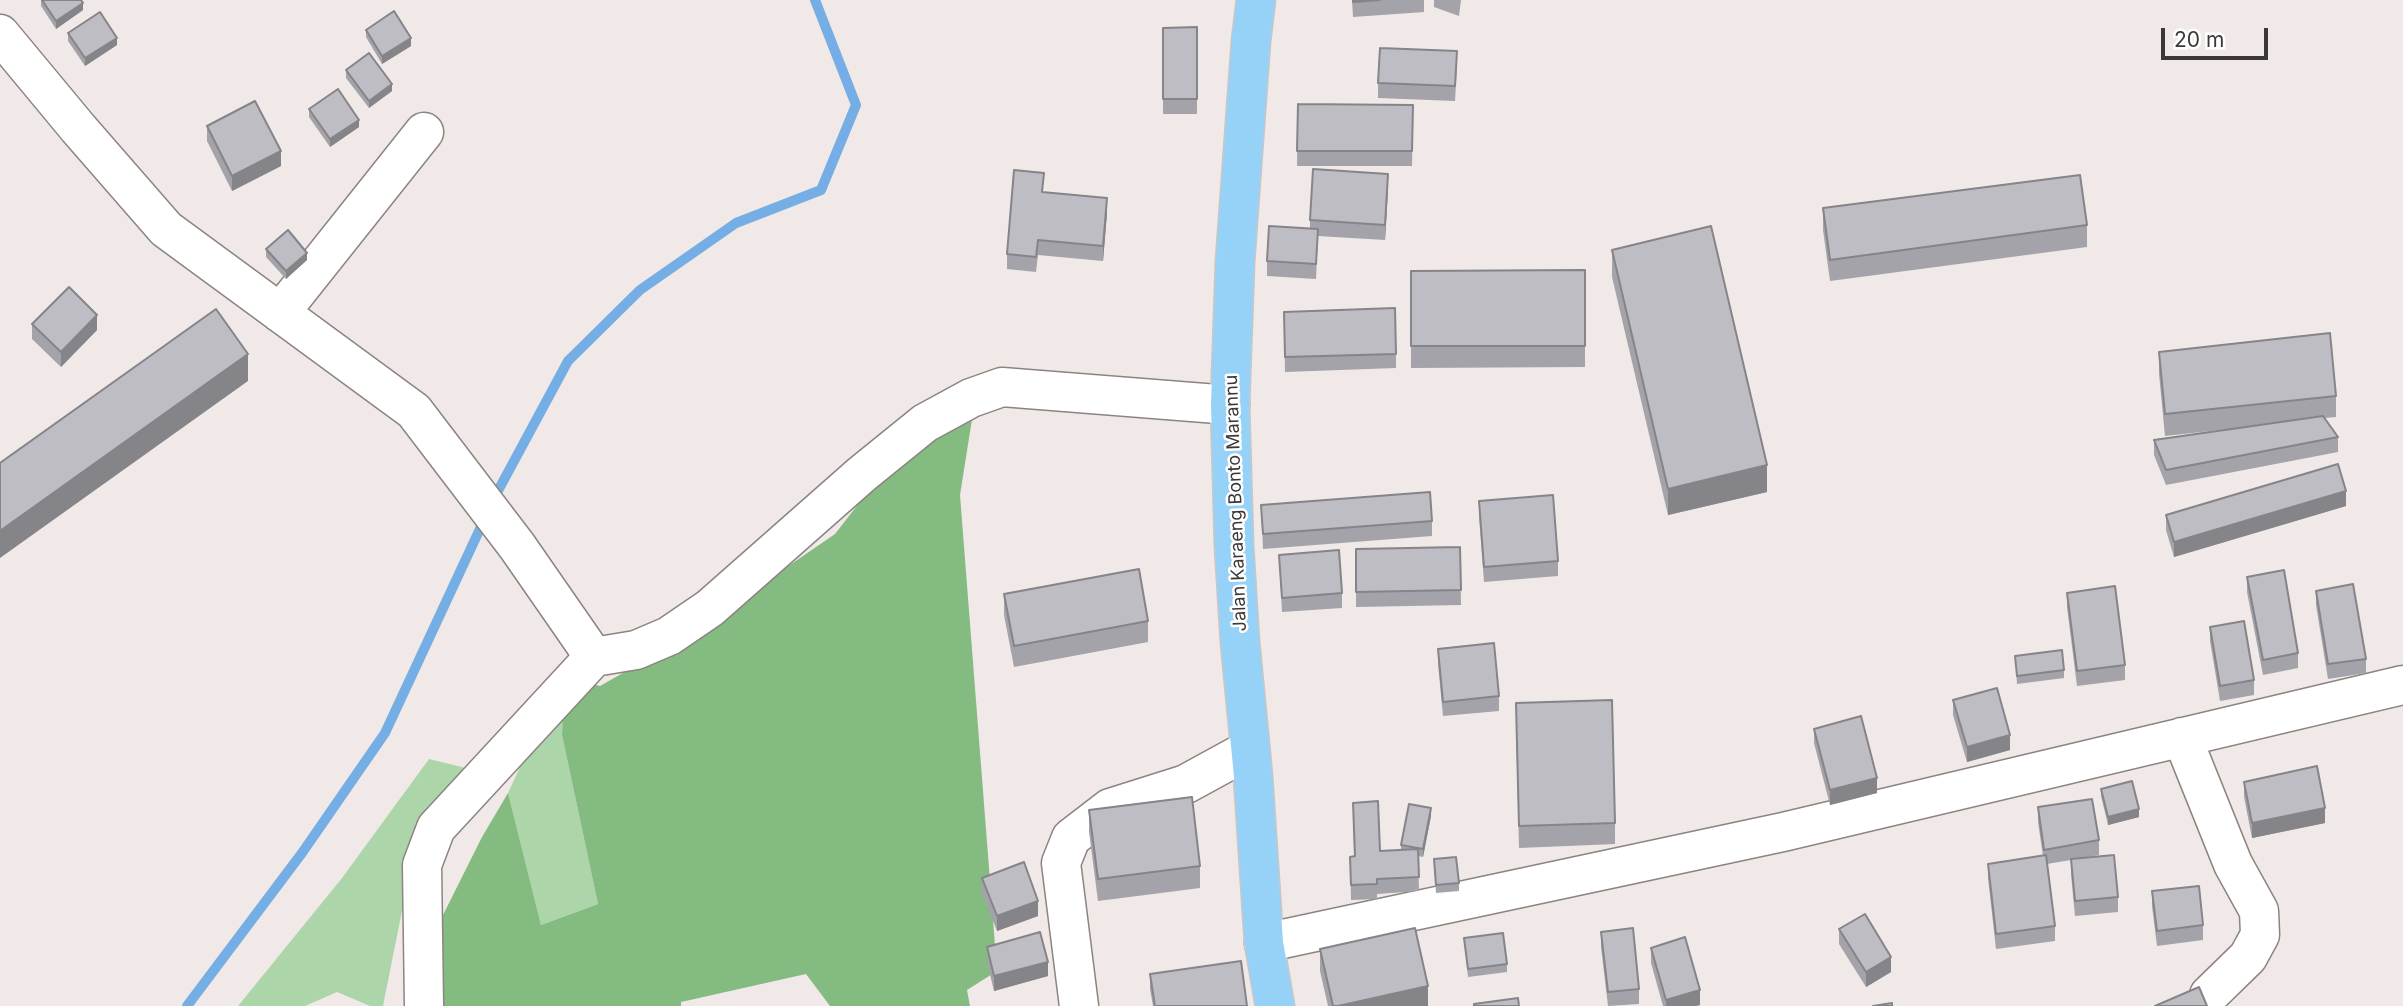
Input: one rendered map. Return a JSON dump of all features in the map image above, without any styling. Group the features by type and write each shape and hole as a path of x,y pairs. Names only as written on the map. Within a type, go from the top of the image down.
{"main road":[{"name":"Jalan Karaeng Bonto Marannu","path":"1256,0 1236,248 1230,405 1240,642 1264,943 1275,1006"}],"street":[{"path":"0,34 166,229 414,411 517,546 594,657"},
{"path":"280,313 424,132"},
{"path":"424,1006 422,865 436,828 594,657 636,650 669,636 710,608 872,465 925,423 971,398 1002,387 1230,405"},
{"path":"1264,943 1783,832 2403,685"},
{"path":"2182,737 2233,864 2259,911 2260,934 2248,957 2209,995"},
{"path":"1079,1006 1061,863 1070,838 1110,808 1185,784 1250,749"}],"green space":[{"path":"976,394 960,495 997,971 967,990 970,1006 830,1006 806,974 681,1002 681,1006 428,1006 436,929 482,837 508,793 541,925 598,904 562,735 565,677 600,686 679,641 835,534 901,449"},
{"path":"564,708 562,735 598,904 541,925 508,793 541,721"},
{"path":"429,759 470,769 406,891 383,1006 370,1006 337,992 305,1006 238,1006 342,878"}],"building":[{"path":"42,0 81,0 83,3 56,21"},
{"path":"394,11 411,38 382,56 366,30"},
{"path":"100,12 117,38 85,58 68,33"},
{"path":"1197,27 1197,99 1163,99 1163,28"},
{"path":"1380,48 1457,51 1455,86 1378,83"},
{"path":"369,53 392,84 369,101 346,70"},
{"path":"338,89 359,120 330,139 309,109"},
{"path":"255,101 281,151 232,176 207,126"},
{"path":"1298,104 1413,105 1412,151 1297,151"},
{"path":"1313,169 1388,174 1385,225 1310,220"},
{"path":"1014,170 1044,173 1042,192 1107,198 1103,246 1038,240 1036,257 1007,254"},
{"path":"2080,175 2087,225 1830,260 1823,208"},
{"path":"1269,226 1318,229 1316,264 1267,261"},
{"path":"1711,226 1767,465 1668,489 1612,250"},
{"path":"288,230 307,253 286,271 266,249"},
{"path":"1585,270 1585,346 1411,346 1411,271"},
{"path":"69,287 97,315 61,352 32,324"},
{"path":"1395,308 1396,354 1285,357 1284,312"},
{"path":"216,309 248,354 0,531 0,463"},
{"path":"2330,333 2336,396 2165,414 2159,352"},
{"path":"2323,416 2338,437 2166,470 2154,440"},
{"path":"2338,464 2346,491 2174,542 2166,515"},
{"path":"1430,492 1432,521 1263,534 1261,505"},
{"path":"1553,495 1558,561 1484,567 1479,501"},
{"path":"1460,547 1461,590 1356,592 1356,549"},
{"path":"1339,550 1342,593 1282,598 1279,555"},
{"path":"1139,569 1148,621 1014,646 1004,594"},
{"path":"2284,570 2298,653 2263,660 2247,577"},
{"path":"2353,584 2366,659 2328,664 2316,591"},
{"path":"2115,586 2125,665 2077,671 2067,593"},
{"path":"2244,621 2254,680 2220,686 2210,627"},
{"path":"1494,643 1499,696 1443,702 1438,649"},
{"path":"2062,650 2064,670 2017,676 2015,656"},
{"path":"1997,688 2010,735 1967,747 1953,700"},
{"path":"1612,700 1615,823 1519,826 1516,703"},
{"path":"1861,716 1877,778 1830,790 1814,729"},
{"path":"2317,766 2325,808 2252,823 2244,782"},
{"path":"2132,781 2139,809 2108,817 2101,789"},
{"path":"1192,797 1200,866 1098,879 1089,810"},
{"path":"2092,799 2099,840 2044,850 2038,807"},
{"path":"1378,801 1380,851 1418,849 1419,877 1377,879 1377,884 1351,885 1350,857 1355,856 1353,803"},
{"path":"1409,804 1431,808 1423,849 1401,845"},
{"path":"2046,855 2055,926 1996,934 1988,864"},
{"path":"2114,855 2118,897 2075,901 2071,859"},
{"path":"1456,857 1459,883 1436,885 1434,859"},
{"path":"1024,862 1038,901 997,916 982,878"},
{"path":"2199,886 2203,925 2157,931 2152,891"},
{"path":"1865,914 1891,957 1866,972 1839,929"},
{"path":"1415,928 1428,986 1333,1006 1320,949"},
{"path":"1633,928 1639,989 1608,992 1601,932"},
{"path":"1040,932 1048,962 994,976 987,947"},
{"path":"1503,933 1507,964 1468,969 1464,938"},
{"path":"1685,937 1700,990 1666,1000 1651,948"},
{"path":"1241,961 1247,1006 1155,1006 1150,974"},
{"path":"2199,987 2207,1006 2155,1006"},
{"path":"1518,998 1519,1006 1474,1006 1474,1004"}],"waterway":[{"path":"493,500 568,361 640,290 736,223 821,190 856,105 815,0"},
{"path":"187,1006 302,853 385,733 485,518"}]}
